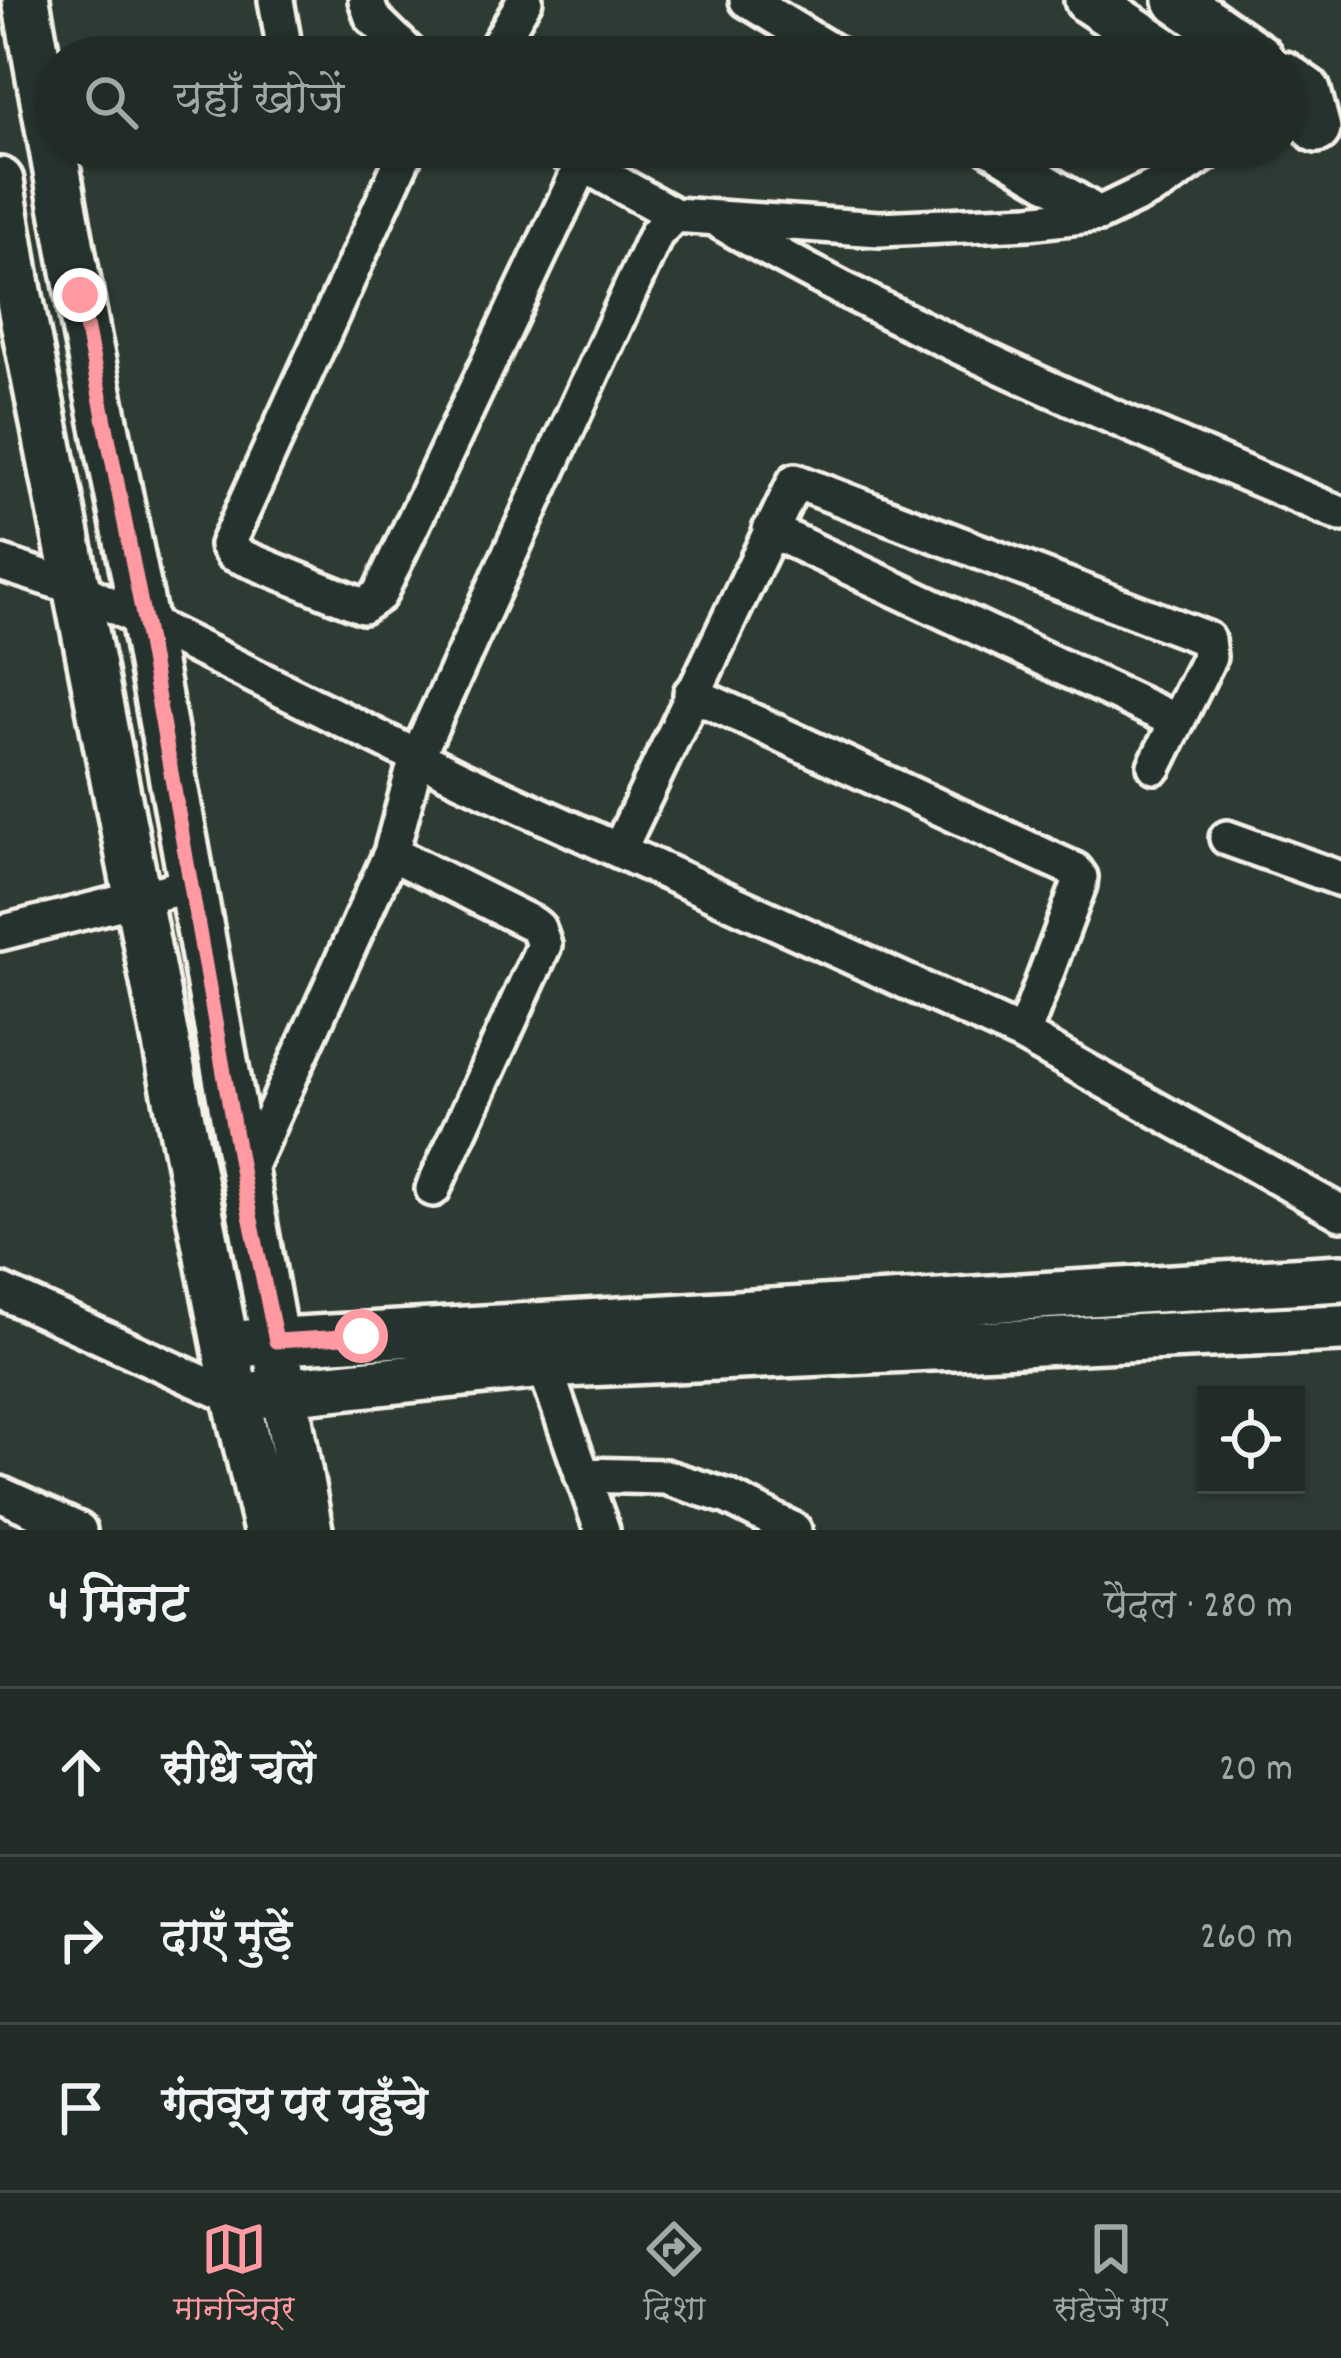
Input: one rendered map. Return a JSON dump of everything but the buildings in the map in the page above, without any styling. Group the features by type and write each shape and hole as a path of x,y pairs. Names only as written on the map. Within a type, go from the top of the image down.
{"street":[{"path":"26,0 36,55"},
{"path":"276,0 282,36"},
{"path":"365,0 372,17 391,36"},
{"path":"503,36 525,0"},
{"path":"747,0 806,36"},
{"path":"1177,0 1229,36"},
{"path":"1106,5 1147,36"},
{"path":"1305,90 1321,128"},
{"path":"56,168 145,625 309,1530"},
{"path":"399,168 226,545 232,553 363,606 379,595 562,168"},
{"path":"589,168 674,215 880,229 1100,214 1184,168"},
{"path":"1024,168 1100,214"},
{"path":"0,181 236,1398 268,1530"},
{"path":"243,1181 392,853 417,757 656,234 674,215"},
{"path":"715,219 810,274 1051,391 1341,514"},
{"path":"620,848 790,484 801,481 1207,639 1209,657 1155,766"},
{"path":"770,530 1176,721"},
{"path":"0,563 77,588 417,757 1023,1035 1341,1213"},
{"path":"691,693 1075,870 1079,885 1023,1035"},
{"path":"1227,838 1341,879"},
{"path":"392,853 532,924 544,945 433,1189"},
{"path":"0,933 191,885"},
{"path":"0,1291 236,1398 537,1346 1341,1278"},
{"path":"227,1345 276,1341 537,1346 1341,1328"},
{"path":"537,1346 602,1530"},
{"path":"582,1475 665,1477 728,1497 794,1530"},
{"path":"0,1494 80,1530"}],"route":[{"path":"80,295 276,1341 361,1336"}]}
